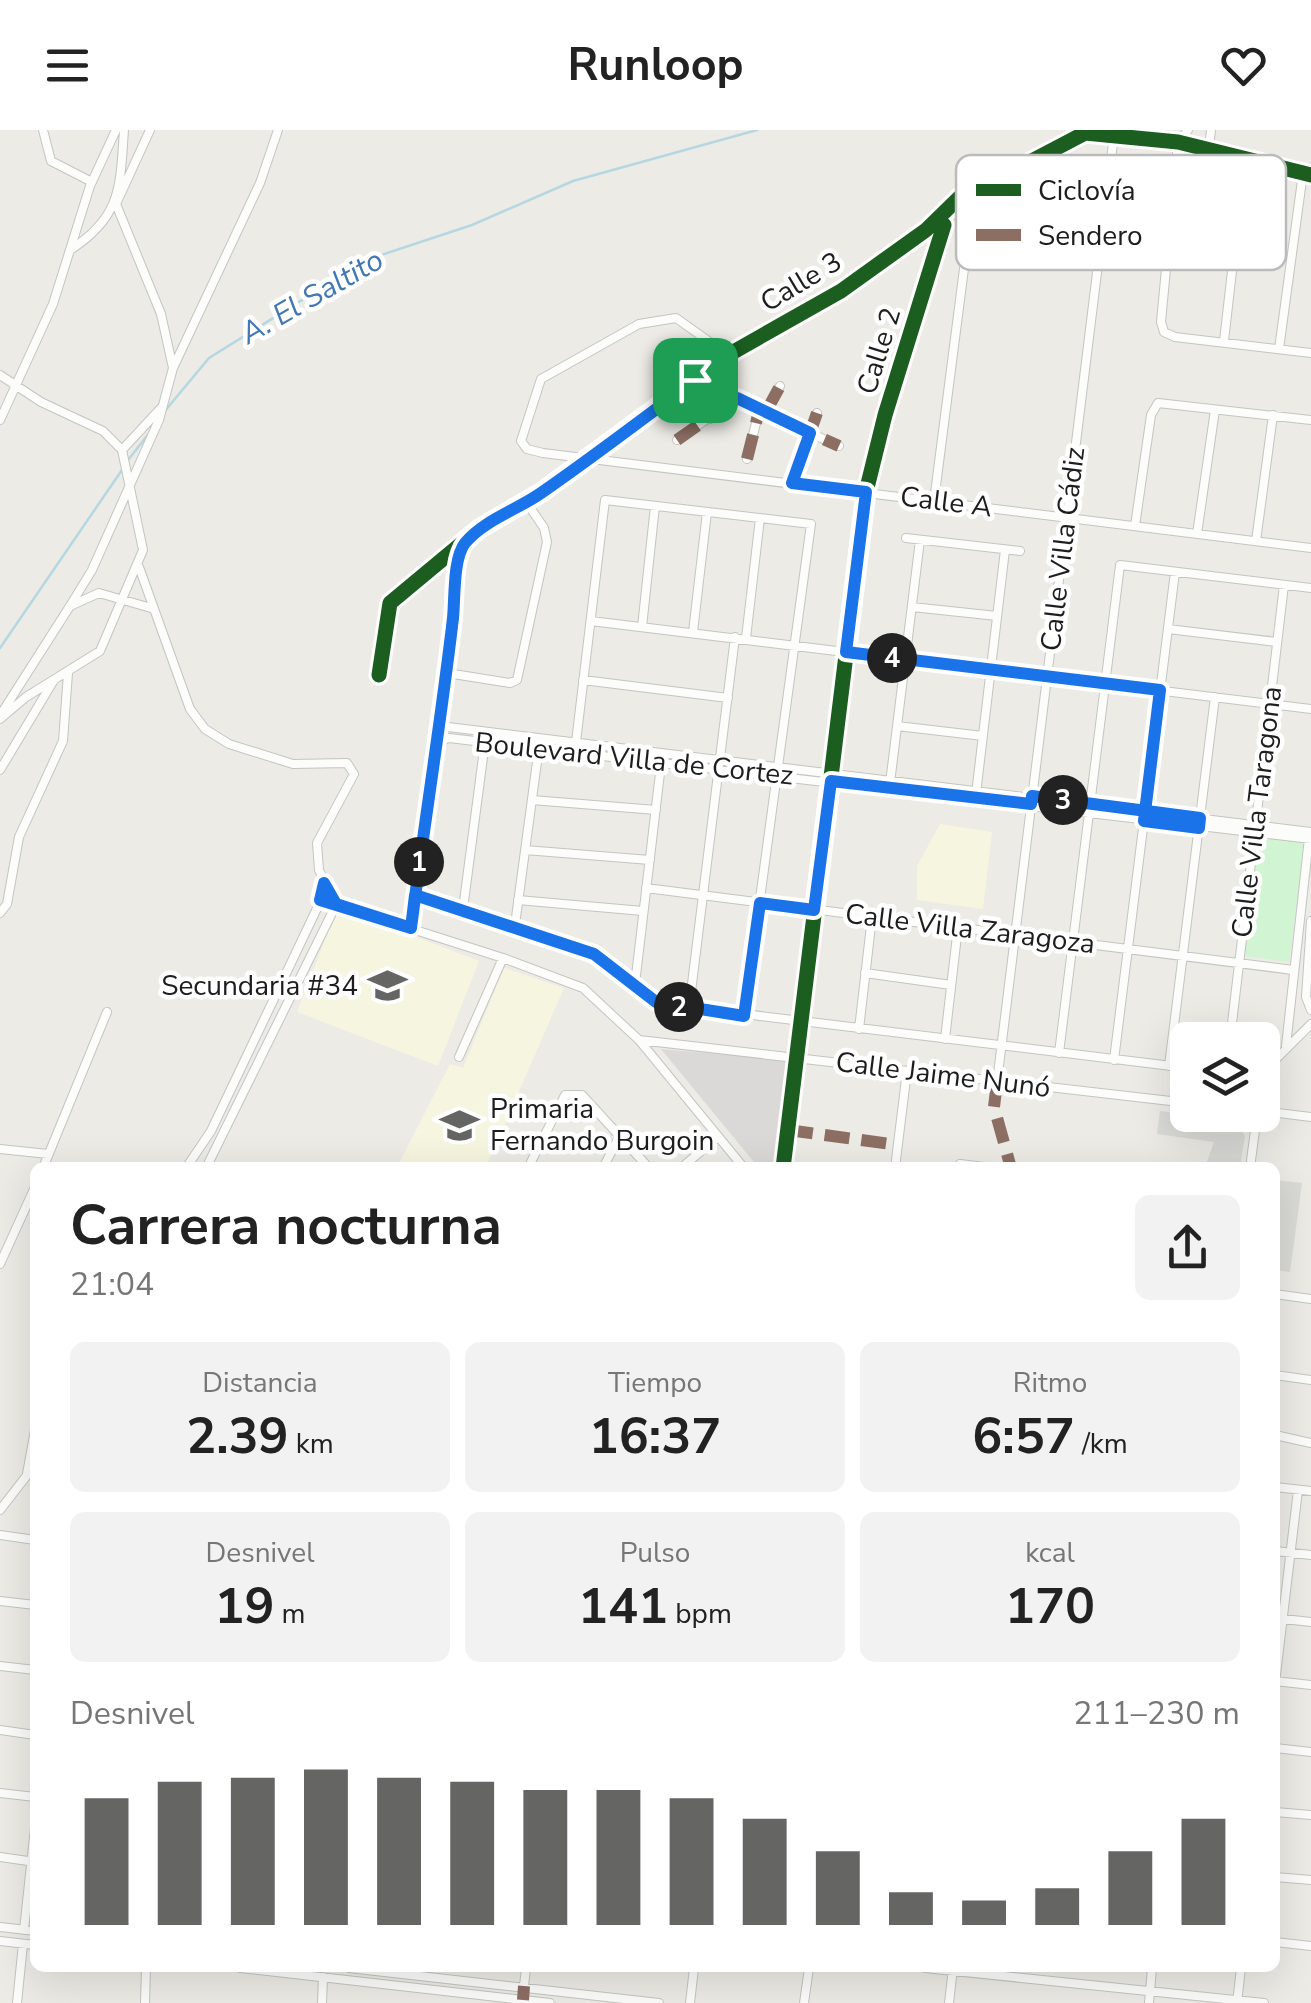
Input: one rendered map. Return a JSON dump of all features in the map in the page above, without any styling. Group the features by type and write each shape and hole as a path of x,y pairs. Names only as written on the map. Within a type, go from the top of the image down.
{"street":[{"path":"43,130 51,161 92,182"},
{"path":"0,420 14,381 52,304 92,182 116,130"},
{"path":"124,130 116,204 161,314 172,368"},
{"path":"70,250 89,236 116,204 150,130"},
{"path":"0,717 104,544 161,408 172,368 260,183 278,130"},
{"path":"1177,155 1178,142 1188,130"},
{"path":"1209,148 1211,130"},
{"name":"Calle 3","path":"1043,155 1084,133 1114,136"},
{"path":"1114,136 1178,142 1235,155"},
{"name":"Calle Villa Cádiz","path":"1112,155 1114,136"},
{"path":"1279,349 1307,174"},
{"name":"Calle 3","path":"379,674 390,603 479,529 526,503 591,458 728,355 841,291 926,230 956,201"},
{"path":"926,230 944,225 956,214"},
{"name":"Calle 2","path":"784,1162 866,492 944,225"},
{"path":"934,501 964,270"},
{"name":"Calle Villa Cádiz","path":"997,1082 1098,270"},
{"path":"1167,270 1162,326 1176,337 1311,353"},
{"path":"1224,341 1233,270"},
{"name":"Calle A","path":"728,355 676,318 640,324 541,379 522,430 523,445 543,453 1311,548"},
{"path":"0,375 41,402 103,431 122,450 142,532 139,568 100,651 0,717"},
{"path":"695,380 716,412"},
{"path":"747,459 764,408 780,386"},
{"path":"677,440 737,398 839,446"},
{"path":"1135,526 1153,408 1168,402 1311,420"},
{"path":"122,450 161,408"},
{"path":"1197,534 1215,410"},
{"path":"792,483 817,413"},
{"path":"1256,541 1274,416"},
{"path":"576,742 605,500 810,524 744,1016"},
{"path":"447,673 510,683 517,680 547,542 544,528 526,503"},
{"path":"642,627 655,506"},
{"path":"692,632 708,512"},
{"path":"689,1008 728,698 760,518"},
{"path":"906,538 1020,552"},
{"path":"890,783 920,540"},
{"path":"411,928 461,547"},
{"path":"976,794 1005,550"},
{"path":"1059,1053 1120,565 1311,588"},
{"path":"139,568 190,709 205,730 229,744 293,764 342,762 351,766 351,785 317,843 324,883 336,904"},
{"path":"1114,1060 1176,572"},
{"name":"Calle Villa Taragona","path":"1232,1022 1284,585"},
{"path":"70,606 99,593 151,608"},
{"path":"912,607 997,616"},
{"path":"591,620 1311,709"},
{"path":"1168,629 1277,642"},
{"path":"0,913 7,904 22,830 62,745 68,674"},
{"path":"0,770 54,680"},
{"path":"584,680 728,698"},
{"path":"415,895 594,954 656,1002 1169,1066 1215,697"},
{"path":"897,726 982,736"},
{"name":"Boulevard Villa de Cortez","path":"436,738 448,727 486,738 662,755 1310,834"},
{"path":"463,909 486,738"},
{"name":"Boulevard Villa de Cortez","path":"540,743 576,742 662,755"},
{"path":"515,926 540,743"},
{"path":"635,984 662,755"},
{"path":"532,800 656,810"},
{"path":"1286,1046 1307,895 1310,834"},
{"path":"525,850 650,860"},
{"path":"190,1162 212,1131 320,900 324,883"},
{"name":"Calle Villa Zaragoza","path":"646,888 1294,970"},
{"path":"320,900 504,958 583,988 639,1040 739,1162"},
{"path":"518,900 644,912"},
{"path":"209,1162 257,1072 336,904"},
{"path":"859,1029 872,917"},
{"path":"1311,921 1306,996 1311,1010"},
{"path":"945,1039 958,927"},
{"path":"459,1057 504,958"},
{"path":"865,973 951,985"},
{"path":"45,1162 107,1012"},
{"path":"1280,1055 1311,1024"},
{"name":"Calle Jaime Nunó","path":"639,1040 1170,1101"},
{"path":"244,1064 257,1072"},
{"path":"896,1162 907,1072"},
{"path":"531,1162 569,1092 582,1096 644,1162"},
{"path":"1280,1115 1311,1117"},
{"path":"1251,1162 1257,1132"},
{"path":"606,1162 620,1136"},
{"path":"689,1162 718,1136"},
{"path":"0,1149 48,1154"},
{"path":"0,1264 30,1197"},
{"path":"1280,1295 1311,1298"},
{"path":"1280,1376 1311,1380"},
{"path":"1280,1436 1311,1442"},
{"path":"0,1510 30,1465"},
{"path":"1280,1488 1311,1491"},
{"path":"1280,1613 1298,1490"},
{"path":"0,1535 30,1539"},
{"path":"1280,1551 1311,1555"},
{"path":"0,1601 30,1604"},
{"path":"1280,1619 1311,1622"},
{"path":"0,1666 30,1669"},
{"path":"1280,1682 1311,1685"},
{"path":"0,1730 30,1733"},
{"path":"1280,1749 1311,1752"},
{"path":"0,1793 30,1796"},
{"path":"1280,1813 1311,1816"},
{"path":"0,1858 30,1861"},
{"path":"1280,1877 1311,1880"},
{"path":"24,1930 30,1884"},
{"path":"0,1927 30,1931"},
{"path":"0,1941 30,1945"},
{"path":"1280,1943 1311,1946"},
{"path":"18,2003 23,1944"},
{"path":"144,2003 146,1972"},
{"path":"277,1972 550,2003"},
{"path":"388,1972 659,2003"},
{"path":"524,1986 526,1972"},
{"path":"690,2003 694,1972"},
{"path":"804,2003 808,1972"},
{"path":"949,2003 952,1972"},
{"path":"980,1972 1264,2003"},
{"path":"1149,2003 1152,1972"},
{"path":"1237,2001 1241,1972"},
{"path":"322,2003 323,1977"}],"shaded area":[{"path":"940,824 992,832 983,909 917,900 917,866"},
{"name":"Secundaria #34","path":"338,907 479,961 438,1066 297,1012"},
{"path":"504,968 564,988 488,1162 400,1162 450,1064 463,1068"},
{"path":"661,1049 793,1061 779,1162 754,1162"},
{"path":"1160,1111 1170,1112 1170,1132 1242,1132 1245,1136 1241,1162 1207,1162 1214,1142 1157,1134"},
{"path":"1280,1181 1302,1183 1290,1272 1280,1271"}],"green space":[{"path":"1260,836 1305,842 1289,962 1243,956"}],"waterway":[{"name":"A. El Saltito","path":"164,412 209,358 366,260 472,225 573,181 757,130"},
{"name":"A. El Saltito","path":"128,460 151,431"},
{"name":"A. El Saltito","path":"0,648 124,467"}],"marked path":[{"path":"767,410 780,386"},
{"path":"677,440 737,398 810,433 792,483"},
{"path":"747,459 760,407"},
{"path":"817,413 810,433 839,446"},
{"path":"997,1082 994,1107 1009,1162"},
{"path":"788,1130 898,1145"},
{"path":"523,2000 524,1986"}],"cycle path":[{"path":"1043,155 1085,133 1178,142 1230,155"},
{"path":"1286,169 1311,175"},
{"path":"379,675 390,603 479,529 542,492 728,355 841,291 926,230 956,201"},
{"path":"784,1162 866,492 885,415 944,225"}],"place":[{"name":"Secundaria #34","path":"388,986"},
{"name":"Primaria Fernando Burgoin","path":"460,1125"}],"route":[{"path":"695,380 542,492 479,529 461,547 447,673 435,743 415,895 411,928 336,904 324,883 320,900 411,928 415,895 594,954 656,1002 744,1016 760,903 814,910 831,781 1031,804 1032,796 1145,812 1200,818 1199,828 1144,821 1145,812 1160,690 846,652 866,492 792,483 810,433 737,398 716,412 695,380"}]}
